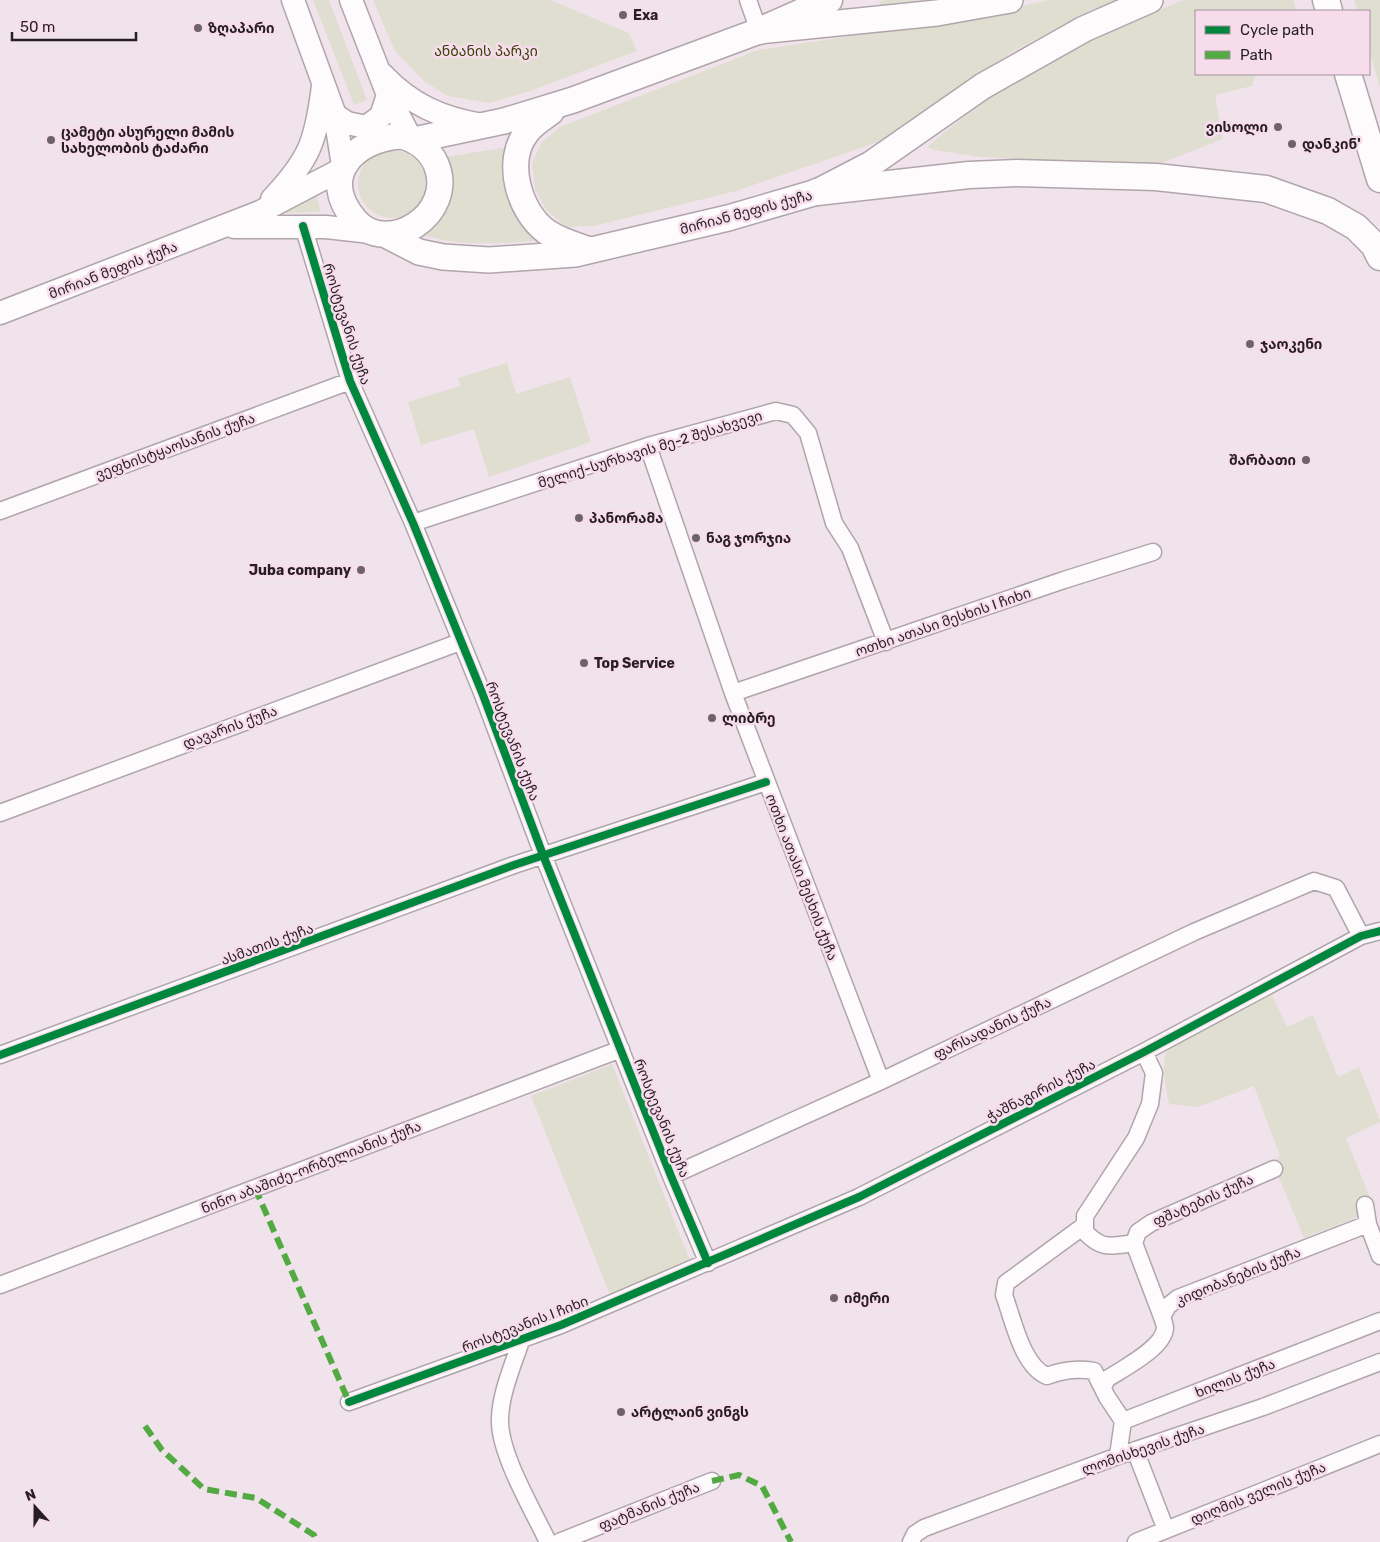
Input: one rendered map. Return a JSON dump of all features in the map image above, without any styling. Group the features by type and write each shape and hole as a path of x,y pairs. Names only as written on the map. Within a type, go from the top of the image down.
{"highway":[{"path":"759,31 829,0"},
{"path":"1348,75 1380,179"},
{"path":"817,192 969,175 1016,173 1156,177 1266,189 1328,210 1356,227 1374,245 1380,256"}],"main road":[{"path":"293,0 336,115 342,168 342,192 349,213 359,224 378,234 410,228 425,217 434,206 440,194 440,182 434,159 426,149 413,139 388,95 351,0"},
{"path":"342,168 357,152 380,140 401,136 413,139 485,125 573,100 759,31 937,13 1010,0"},
{"name":"მირიან მეფის ქუჩა","path":"226,226 303,226 378,234 419,252 458,258 489,260 594,251 728,218 817,192 870,164 983,86 1084,29 1150,0"},
{"path":"378,69 391,83 424,108 457,120 485,125"},
{"path":"260,212 294,176 311,149 318,123 324,80"},
{"path":"336,115 348,123 366,126 381,116 388,95"},
{"path":"573,100 551,112 527,132 518,151 517,183 526,209 534,221 547,232 567,243 594,251"},
{"name":"მირიან მეფის ქუჩა","path":"0,314 260,212 342,168"}],"street":[{"path":"748,0 759,31"},
{"name":"როსტევანის ქუჩა","path":"303,226 350,380 413,523 543,855 671,1176 708,1263"},
{"name":"ვეფხისტყაოსანის ქუჩა","path":"0,511 350,380"},
{"name":"მელიქ-სურხავის მე-2 შესახვევი","path":"413,523 648,446 776,411 793,415 808,433 834,523 850,548 886,642"},
{"name":"ოთხი ათასი მესხის ქუჩა","path":"648,446 733,693 881,1080"},
{"name":"ოთხი ათასი მესხის I ჩიხი","path":"733,693 1064,580 1153,552"},
{"name":"დავარის ქუჩა","path":"0,812 460,642"},
{"name":"ასმათის ქუჩა","path":"0,1055 543,855 766,782"},
{"name":"ფარსადანის ქუჩა","path":"671,1176 881,1080 1194,932 1314,881 1336,888 1361,936"},
{"name":"ჭაშნაგირის ქუჩა","path":"708,1263 859,1197 1144,1052 1361,936 1380,931"},
{"name":"ნინო აბაშიძე-ორბელიანის ქუჩა","path":"0,1285 621,1049"},
{"path":"1144,1052 1154,1073 1150,1104 1136,1138 1085,1216 1085,1232 1096,1244 1110,1246 1134,1244 1162,1317"},
{"name":"ფშატების ქუჩა","path":"1134,1244 1138,1232 1150,1222 1274,1170"},
{"path":"1365,1205 1368,1224 1380,1256"},
{"name":"კიდობანების ქუჩა","path":"1103,1387 1107,1379 1154,1348 1162,1339 1165,1329 1162,1317 1168,1306 1178,1298 1368,1224"},
{"path":"1085,1225 1006,1284 1004,1295 1029,1362 1038,1372 1046,1376 1062,1370 1083,1369 1094,1371 1106,1397 1123,1421 1118,1456"},
{"name":"როსტევანის I ჩიხი","path":"349,1402 521,1341 708,1263"},
{"name":"ხილის ქუჩა","path":"1123,1421 1380,1321"},
{"path":"521,1341 507,1384 500,1418 504,1447 548,1542"},
{"name":"ლომისხევის ქუჩა","path":"911,1542 914,1534 924,1528 1118,1456 1263,1407 1380,1362"},
{"name":"დიღმის ველის ქუჩა","path":"1136,1542 1380,1444"},
{"path":"1135,1450 1166,1530"},
{"name":"ფატმანის ქუჩა","path":"559,1542 712,1481"}],"green space":[{"path":"313,0 329,0 367,100 354,105"},
{"name":"ანბანის პარკი","path":"373,0 550,0 629,33 637,51 530,91 490,103 448,96 425,82 395,51"},
{"path":"886,0 936,0 881,6 879,2"},
{"path":"1049,0 1119,0 1091,10 1015,50 878,142 736,191 594,226 567,227 547,211 535,189 532,164 541,143 560,127 758,50 957,20"},
{"path":"1184,0 1293,0 1297,10 1195,10 1195,75 1256,75 1252,86 1215,95 1223,139 1156,165 980,157 927,147 1014,81 1062,53 1131,21"},
{"path":"1354,0 1380,0 1380,88 1370,53 1370,10 1357,10"},
{"path":"503,148 504,177 508,198 517,217 534,241 464,243 423,235 440,217 449,200 451,180 445,157"},
{"path":"392,150 405,153 416,160 423,171 426,184 423,197 416,208 405,215 392,218 379,215 368,208 361,197 358,184 361,171 368,160 379,153"},
{"path":"316,195 321,212 284,213"},
{"path":"507,363 516,394 570,377 591,442 489,477 474,429 421,445 408,402 460,386 458,378"},
{"path":"1271,993 1287,1027 1313,1015 1338,1077 1359,1067 1380,1120 1380,1122 1346,1138 1375,1210 1304,1238 1272,1161 1280,1156 1254,1086 1198,1107 1169,1104 1164,1077 1164,1063 1167,1050"},
{"path":"612,1064 691,1263 610,1295 531,1096"}],"marked path":[{"path":"255,1188 349,1402"},
{"path":"145,1426 162,1450 204,1489 256,1498 314,1535 317,1542"},
{"path":"712,1481 739,1475 762,1486 791,1542"}],"cycle path":[{"path":"303,226 350,381 413,523 483,695 543,855 671,1176 708,1263"},
{"path":"0,1055 514,865 766,782"},
{"path":"349,1402 561,1325 859,1197 1144,1052 1361,936 1380,931"}],"place":[{"name":"Exa","path":"623,15"},
{"name":"ზღაპარი","path":"198,28"},
{"name":"ვისოლი","path":"1278,127"},
{"name":"ცამეტი ასურელი მამის სახელობის ტაძარი","path":"51,140"},
{"name":"დანკინ'","path":"1292,144"},
{"name":"ჯაოკენი","path":"1250,344"},
{"name":"შარბათი","path":"1306,460"},
{"name":"პანორამა","path":"579,518"},
{"name":"ნაგ ჯორჯია","path":"696,538"},
{"name":"Juba company","path":"361,570"},
{"name":"Top Service","path":"584,663"},
{"name":"ლიბრე","path":"712,718"},
{"name":"იმერი","path":"834,1298"},
{"name":"არტლაინ ვინგს","path":"621,1412"}]}
